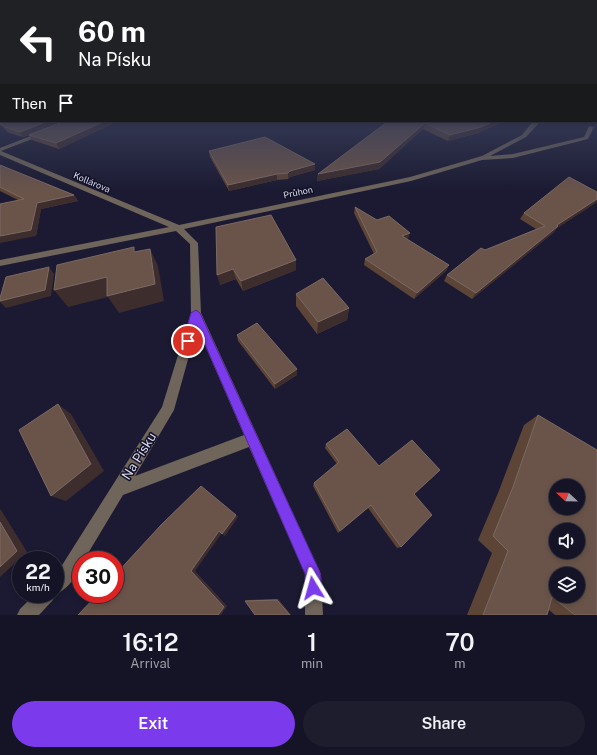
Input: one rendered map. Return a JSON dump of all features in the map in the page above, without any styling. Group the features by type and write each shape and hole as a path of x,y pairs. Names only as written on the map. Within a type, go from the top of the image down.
{"street":[{"path":"0,150 42,134"},
{"path":"482,158 526,134"},
{"name":"Průhon","path":"0,263 178,228 411,179 482,158 513,156 586,138 588,134"},
{"name":"Kollárova","path":"0,153 178,228"},
{"name":"Na Písku","path":"64,577 168,410 196,313 194,242 178,228"},
{"name":"Na Písku","path":"196,313 313,574 314,615"},
{"path":"118,490 252,439"},
{"path":"26,615 38,603"}],"building":[{"path":"32,134 77,134 56,143 29,135"},
{"path":"371,134 413,134 380,162 318,174"},
{"path":"265,137 315,164 290,171 288,173 228,185 209,151"},
{"path":"0,165 74,195 37,203 31,230 0,236 0,204 24,199 0,187"},
{"path":"569,177 597,192 597,199 557,225 558,226 476,293 447,275 481,248 485,250 545,226 524,213"},
{"path":"355,207 377,220 389,216 410,233 402,236 449,265 417,293 365,259 377,252"},
{"path":"271,215 296,260 241,281 233,269 217,275 216,227"},
{"path":"134,247 134,252 150,249 155,284 107,296 107,277 54,290 57,265"},
{"path":"49,267 45,290 0,301 6,277"},
{"path":"323,278 349,308 318,322 296,294"},
{"path":"257,323 297,369 275,384 237,335"},
{"path":"58,404 91,464 51,496 19,430"},
{"path":"538,415 597,450 597,615 575,615 560,603 585,603 585,567 549,567 549,603 550,603 547,615 483,615 508,551 493,536 513,487"},
{"path":"347,429 379,466 412,440 440,470 414,494 432,515 401,547 371,505 340,531 314,483 339,462 326,444"},
{"path":"201,486 236,515 222,534 219,531 191,571 224,607 218,615 78,615 89,603 124,603 124,565 161,525"},
{"path":"0,522 17,551 12,551 12,556 0,567"},
{"path":"277,600 290,615 255,615 245,601"}],"route":[{"path":"188,341 196,313 313,574 313,588"}]}
